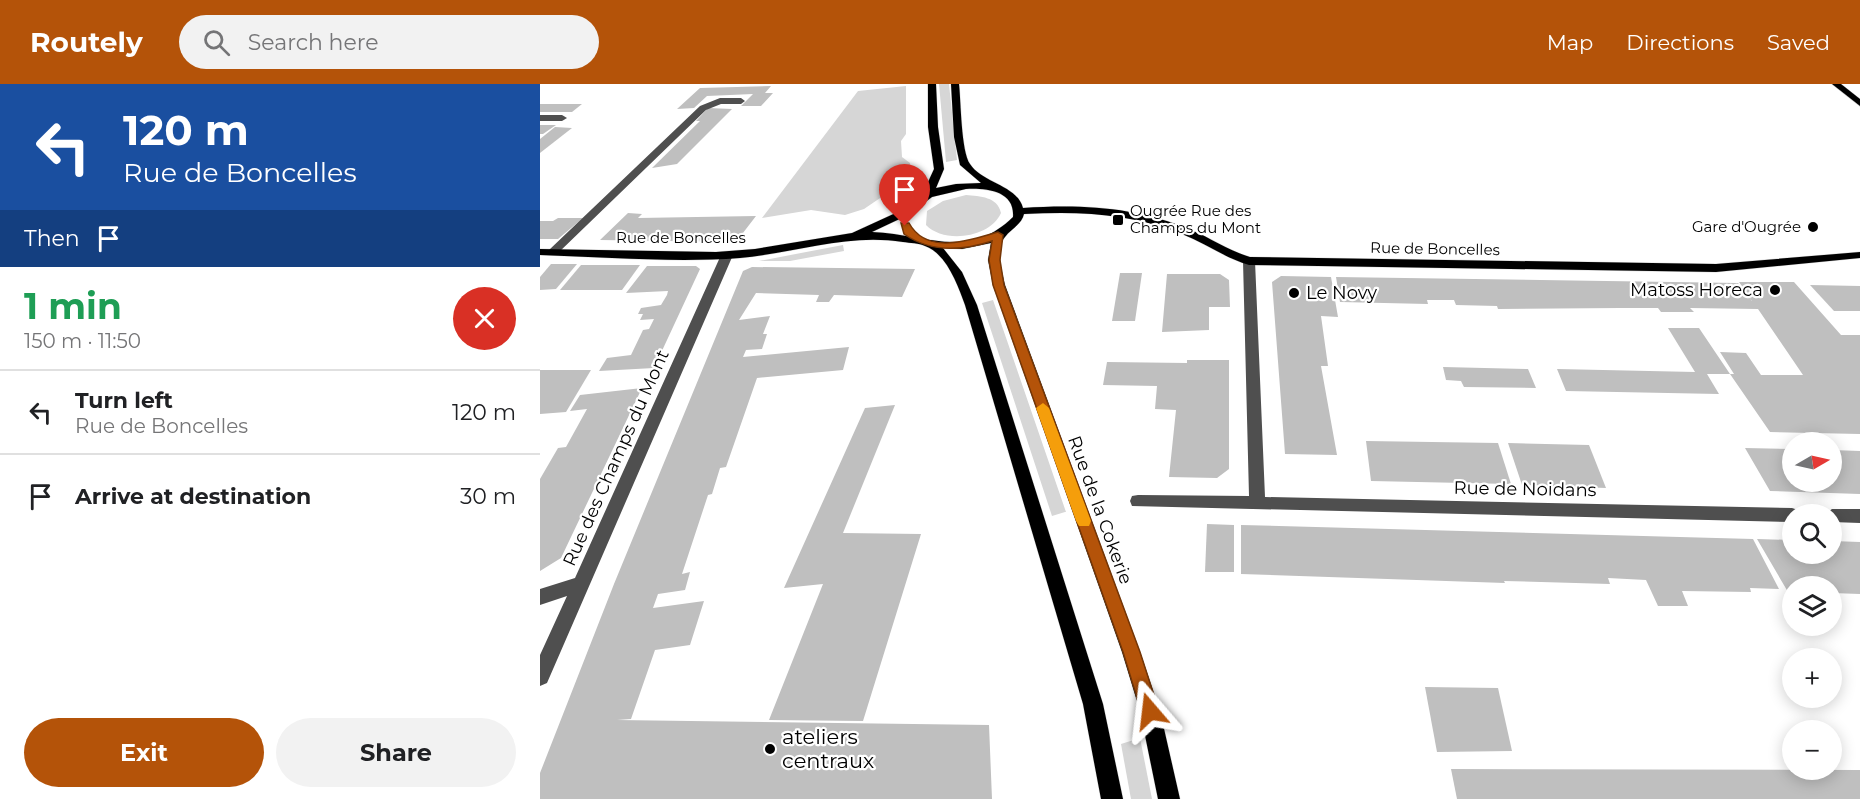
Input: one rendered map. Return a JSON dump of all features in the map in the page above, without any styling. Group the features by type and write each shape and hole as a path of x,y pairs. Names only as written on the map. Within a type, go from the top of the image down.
{"main road":[{"path":"928,195 939,169 933,127 932,84"},
{"path":"955,84 959,137 965,165 993,188 1013,197 1019,211"},
{"path":"1836,84 1860,103"},
{"name":"Rue de Boncelles","path":"540,252 727,255 781,249 856,235 910,209 928,195 962,186 993,188"},
{"path":"910,209 906,214 905,226 914,237 947,256 960,273 971,305 1093,704 1112,799"},
{"name":"Rue de Boncelles","path":"856,235 927,243 973,244 998,235 1013,223 1019,211 1103,209 1134,214 1189,233 1234,257 1249,261 1716,268 1860,255"},
{"name":"Rue de la Cokerie","path":"998,235 994,260 999,285 1131,652 1150,711 1169,799"}],"street":[{"path":"553,252 703,108 720,101 741,100"},
{"path":"540,118 562,118"},
{"name":"Rue des Champs du Mont","path":"540,678 727,255"},
{"path":"1249,261 1257,503"},
{"name":"Rue de Noidans","path":"1138,501 1782,515"},
{"path":"1842,516 1860,516"},
{"path":"540,597 581,584"}],"shaded area":[{"path":"939,84 949,84 957,160 946,162"},
{"path":"906,86 906,134 901,141 902,157 910,163 908,179 864,209 845,215 811,210 762,218 858,91"},
{"path":"966,195 988,198 996,204 1001,213 987,228 966,236 944,235 926,225 927,211 943,201"},
{"path":"843,245 844,251 790,261 759,261"},
{"path":"993,300 1066,512 1052,516 982,303"},
{"path":"1140,738 1152,799 1131,799 1121,744"}],"building":[{"path":"771,86 765,93 773,93 761,106 741,106 753,94 707,96 694,108 677,109 700,88"},
{"path":"540,104 582,104 572,112 540,112"},
{"path":"708,108 732,109 677,164 652,168 700,121 696,121"},
{"path":"540,125 556,125 540,134"},
{"path":"555,127 572,128 540,153 540,139"},
{"path":"628,213 642,214 638,218 756,216 736,242 600,240"},
{"path":"558,218 583,218 558,239 540,239 540,221 553,221"},
{"path":"551,264 577,264 556,289 540,290 540,277"},
{"path":"581,265 640,265 622,290 560,290"},
{"path":"647,266 696,266 700,269 654,368 599,371 607,358 631,355 643,330 649,329 654,319 640,320 643,314 638,314 641,308 661,305 667,295 668,291 626,293"},
{"path":"752,267 915,269 902,297 834,295 829,302 816,302 819,295 756,293 739,320 770,316 763,334 767,334 762,349 746,350 743,357 849,347 843,370 757,378 726,467 720,468 712,494 708,495 682,574 690,572 685,590 658,594 653,608 704,601 690,645 655,650 631,719 617,720 989,725 992,799 540,799 540,773 614,584 743,271"},
{"path":"1120,273 1142,273 1135,321 1112,321"},
{"path":"1167,274 1220,274 1229,280 1230,307 1209,307 1209,330 1162,332"},
{"path":"1281,276 1331,277 1338,317 1321,316 1328,366 1321,366 1337,455 1285,454 1272,282"},
{"path":"1336,277 1738,283 1752,301 1739,282 1794,282 1841,335 1860,335 1860,434 1770,432 1730,374 1734,374 1720,352 1746,353 1761,375 1803,375 1758,309 1690,308 1694,312 1661,312 1658,308 1498,309 1497,306 1456,305 1454,300 1427,300 1428,304 1340,302"},
{"path":"1810,285 1860,286 1860,311 1834,311"},
{"path":"1668,328 1699,328 1730,374 1707,374 1719,394 1566,391 1557,369 1695,372"},
{"path":"1187,360 1229,360 1229,469 1217,478 1169,477 1176,410 1155,409 1157,386 1103,385 1107,362 1187,363"},
{"path":"1443,367 1528,369 1536,388 1464,387 1461,381 1446,380"},
{"path":"540,370 591,370 566,412 540,414"},
{"path":"642,388 561,558 540,571 540,479 558,448 566,447 587,409 570,411 580,395"},
{"path":"895,405 843,533 921,534 863,721 769,720 823,584 784,588 865,408"},
{"path":"1366,441 1498,443 1511,484 1371,481"},
{"path":"1508,443 1589,445 1606,488 1522,485"},
{"path":"1745,448 1782,449 1782,491 1770,491"},
{"path":"1842,450 1860,451 1860,494 1800,492 1842,492"},
{"path":"1207,524 1234,525 1234,572 1205,572"},
{"path":"1241,525 1753,539 1779,589 1750,588 1751,592 1682,591 1688,606 1658,606 1646,580 1608,578 1610,584 1504,581 1505,583 1241,574"},
{"path":"1757,539 1782,540 1782,564 1842,564 1842,541 1860,542 1860,594 1842,593 1842,576 1782,576 1782,582"},
{"path":"1425,687 1498,688 1512,751 1437,752"},
{"path":"1451,769 1782,770 1782,780 1842,780 1842,770 1860,770 1860,799 1457,799"}],"slow traffic":[{"path":"1043,408 1084,521"}],"place":[{"name":"Ougrée Rue des Champs du Mont","path":"1118,220"},
{"name":"Gare d'Ougrée","path":"1813,227"},
{"name":"Matoss Horeca","path":"1775,290"},
{"name":"Le Novy","path":"1294,293"},
{"name":"ateliers centraux","path":"770,749"}],"route":[{"path":"905,226 914,237 932,245 973,244 998,235 994,260 999,285 1131,652 1150,711"}]}
